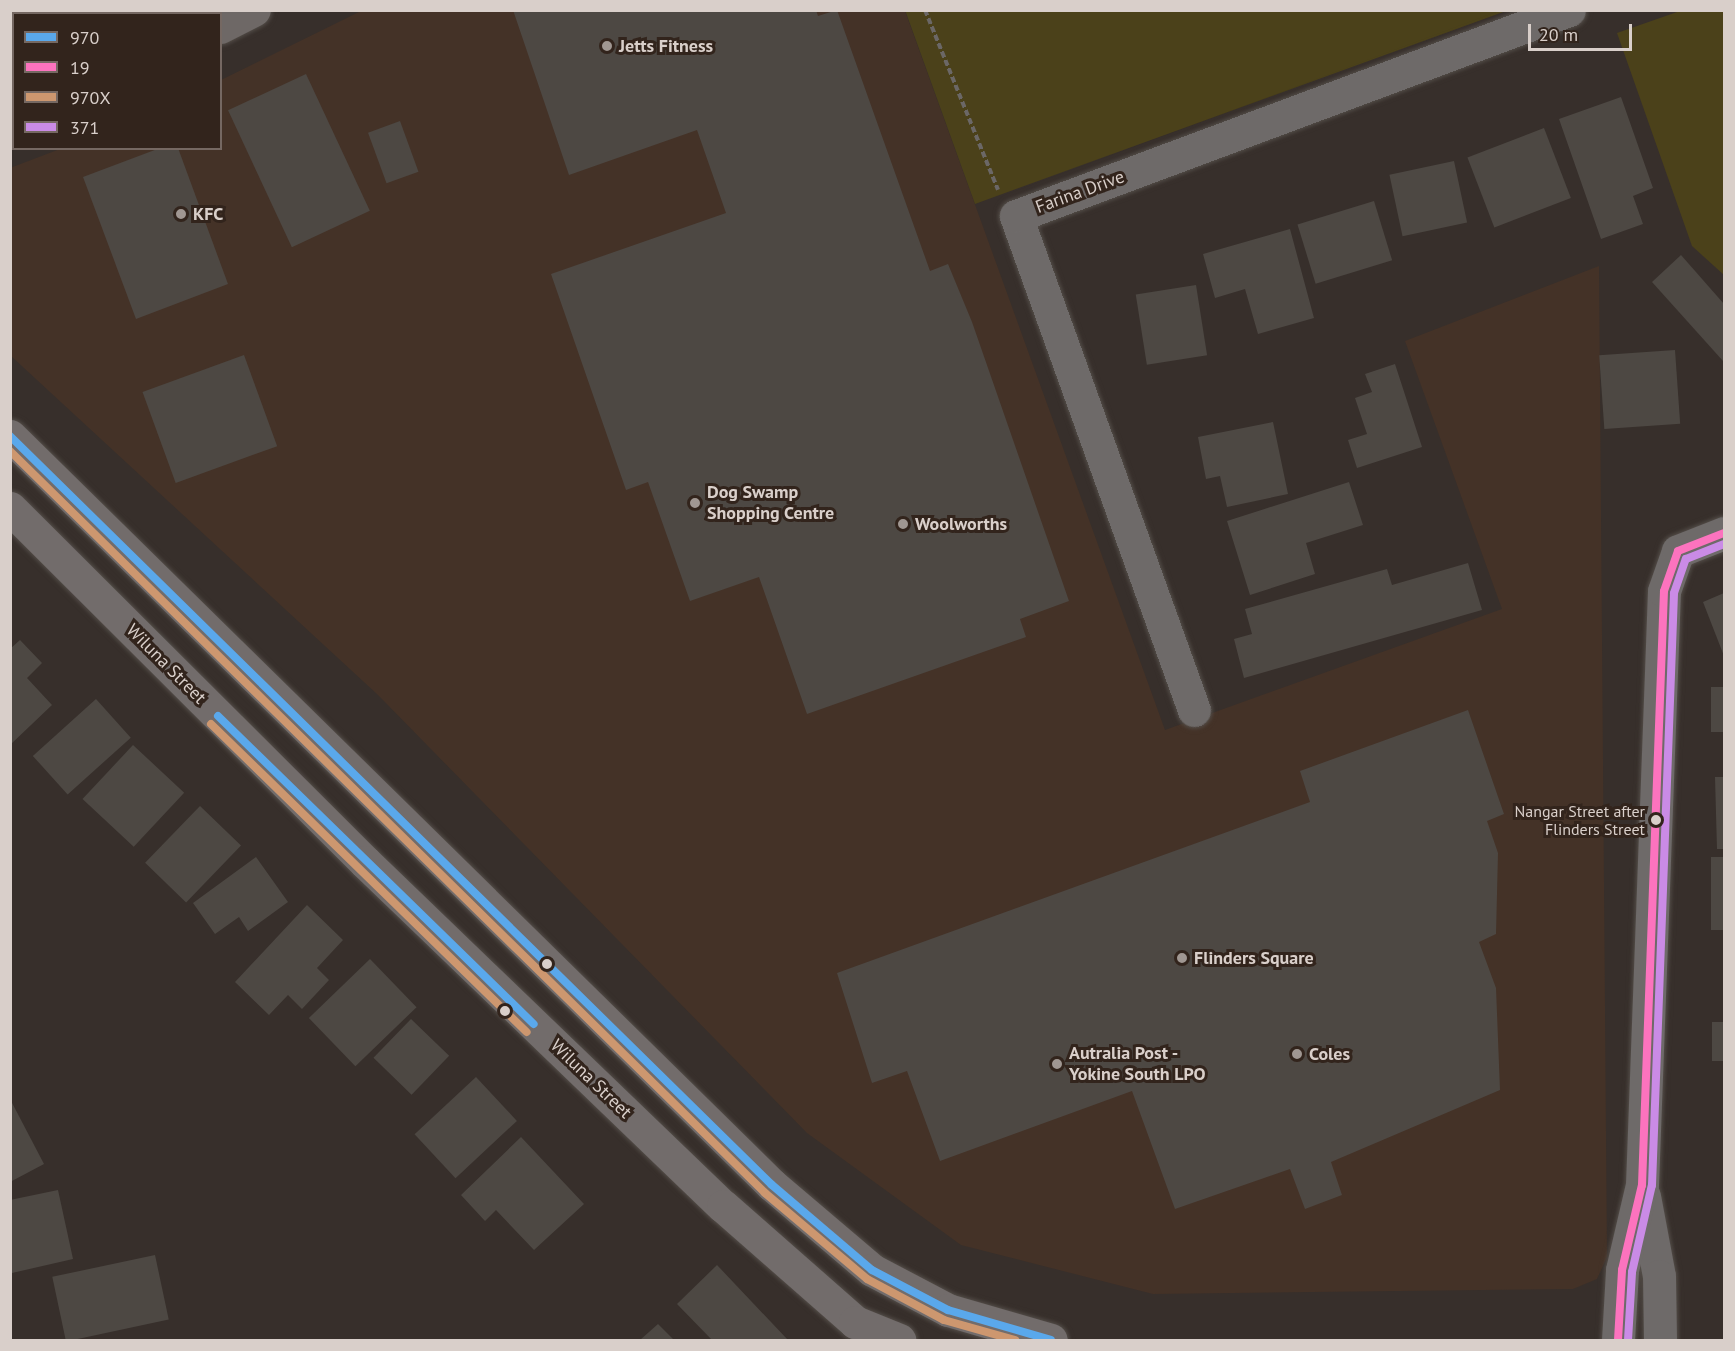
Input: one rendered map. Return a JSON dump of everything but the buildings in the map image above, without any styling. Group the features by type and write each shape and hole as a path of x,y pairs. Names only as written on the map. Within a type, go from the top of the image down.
{"highway":[{"path":"222,26 254,10"}],"main road":[{"path":"10,436 772,1185 872,1270 948,1310 1051,1341"},
{"name":"Wiluna Street","path":"10,508 365,862 723,1206 862,1331 899,1341"},
{"path":"157,656 194,617"}],"street":[{"name":"Farina Drive","path":"1194,710 1016,216 1569,10"},
{"path":"1618,1341 1622,1270 1642,1185 1664,591 1678,551 1725,533"},
{"path":"1642,1185 1659,1276 1660,1341"}],"path":[{"path":"925,10 992,181 1016,216"}],"shaded area":[{"path":"905,10 1506,10 1506,11 975,204"},
{"path":"361,11 905,11 1165,730 1502,609 1405,341 1599,266 1607,1257 1597,1279 1573,1289 1153,1294 961,1245 807,1133 378,695 11,356 10,168 57,150 222,150 222,80"},
{"path":"1680,11 1724,11 1724,275 1692,246 1617,33"}],"transit line":[{"name":"970","path":"10,436 772,1185 872,1270 948,1310 1051,1340"},
{"name":"970X","path":"10,451 765,1193 867,1279 944,1320 1015,1340"},
{"name":"19","path":"1618,1340 1622,1270 1642,1185 1664,591 1678,551 1724,533"},
{"name":"371","path":"1628,1340 1632,1272 1652,1185 1674,593 1686,559 1724,544"},
{"name":"970","path":"218,716 534,1024"},
{"name":"970X","path":"211,724 527,1032"}],"place":[{"name":"Jetts Fitness","path":"607,46"},
{"name":"KFC","path":"181,214"},
{"name":"Dog Swamp Shopping Centre","path":"695,503"},
{"name":"Woolworths","path":"903,524"},
{"name":"Nangar Street after Flinders Street","path":"1656,820"},
{"name":"Flinders Square","path":"1182,958"},
{"name":"Coles","path":"1297,1054"},
{"name":"Autralia Post - Yokine South LPO","path":"1057,1064"}]}
